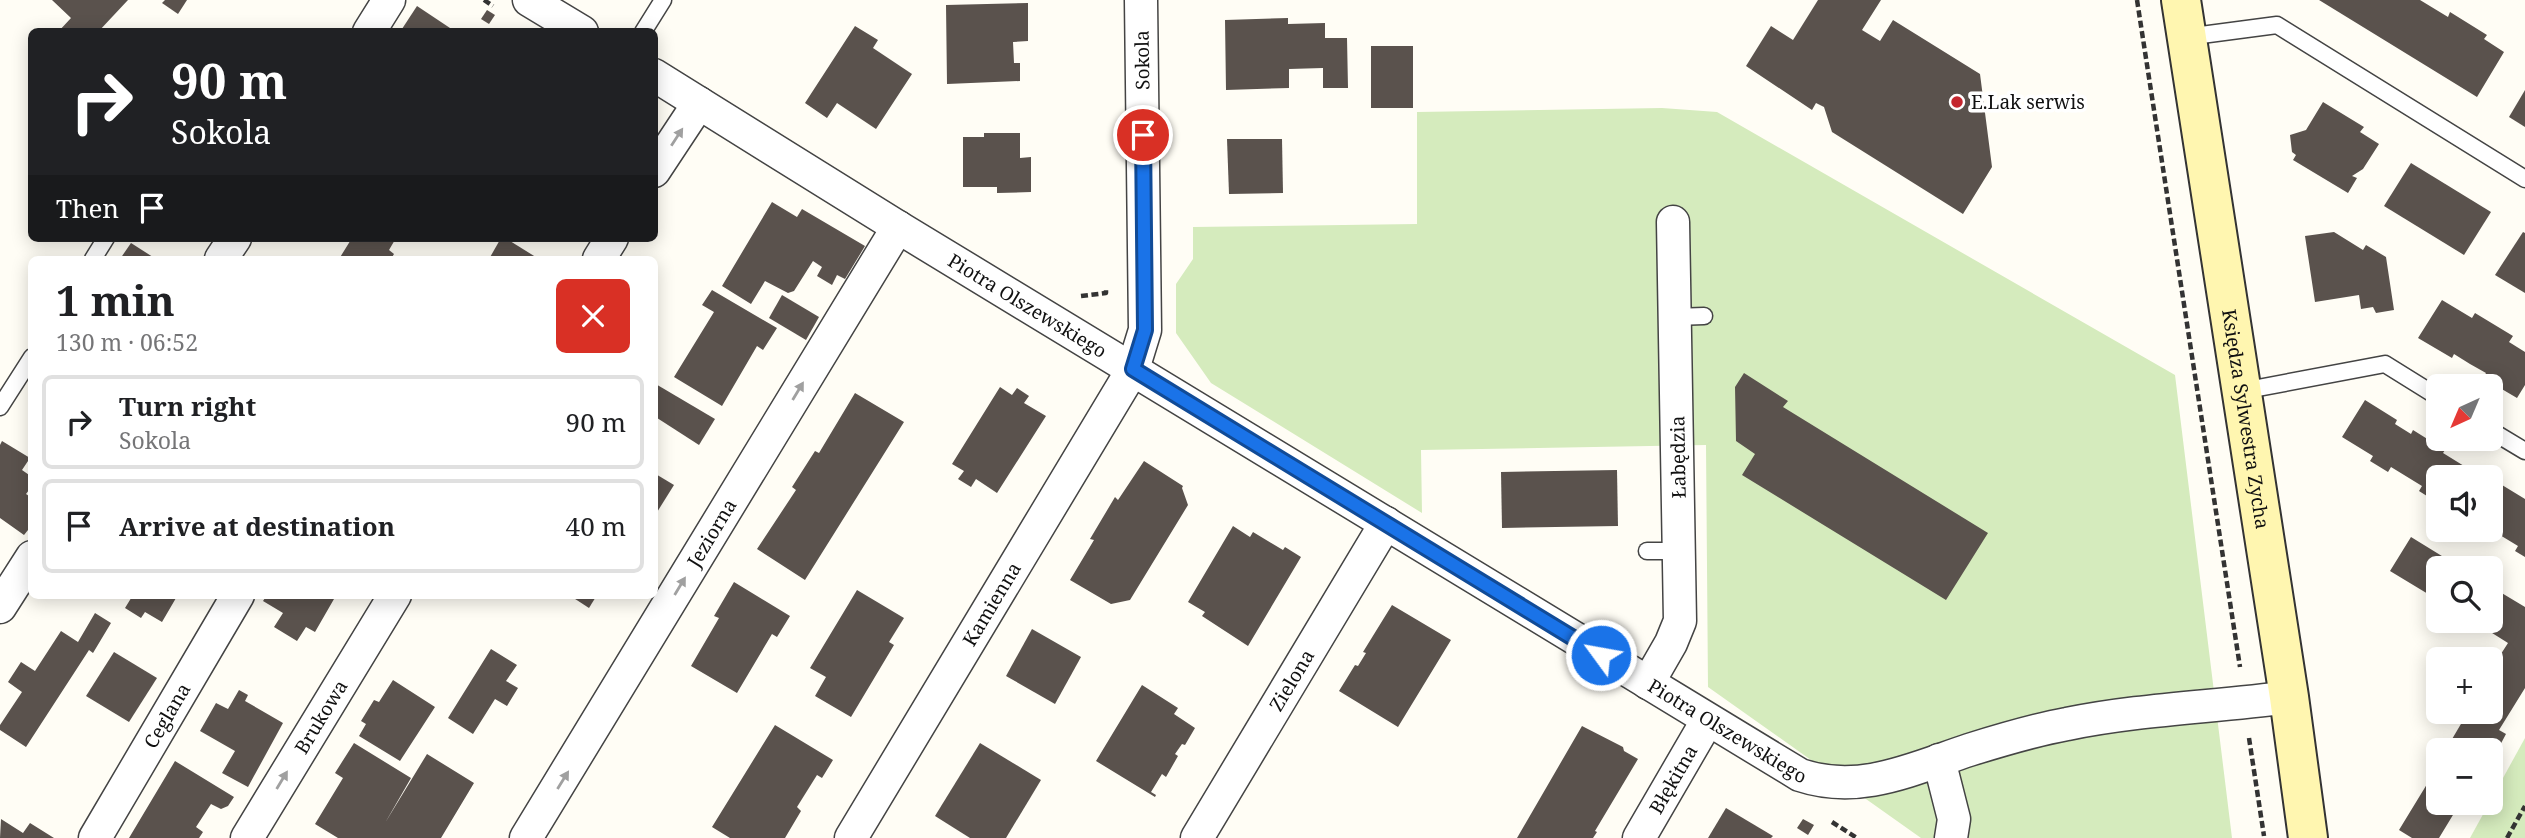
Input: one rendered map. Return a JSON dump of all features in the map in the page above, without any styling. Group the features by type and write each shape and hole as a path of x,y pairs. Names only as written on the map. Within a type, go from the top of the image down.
{"street":[{"path":"372,28 389,0"},
{"path":"529,0 575,28"},
{"name":"Sokola","path":"1133,369 1145,330 1141,0"},
{"name":"Księdza Sylwestra Zycha","path":"2181,0 2308,838"},
{"name":"Piotra Olszewskiego","path":"658,77 898,227 1800,775 1821,782 1846,784 1874,781 1983,746 2065,724 2125,714 2288,697"},
{"path":"658,165 699,103"},
{"name":"Łabędzia","path":"1648,683 1680,621 1689,316 1673,222"},
{"name":"Jeziorna","path":"526,838 898,227"},
{"name":"Kamienna","path":"851,838 1133,369"},
{"name":"Zielona","path":"1197,838 1386,523"},
{"path":"0,607 28,563"},
{"name":"Ceglana","path":"95,838 236,599"},
{"name":"Brukowa","path":"247,838 393,599"},
{"name":"Błękitna","path":"1639,838 1707,720"},
{"path":"1939,760 1954,820 1951,838"}],"lane":[{"path":"646,28 663,0"},
{"path":"2186,37 2277,25 2525,179"},
{"path":"0,408 28,363"},
{"path":"2241,391 2385,365 2426,390"},
{"path":"2503,438 2525,451"},
{"path":"1647,551 1680,551"}],"path":[{"path":"2137,0 2265,838"},
{"path":"1058,324 1074,297 1107,293 1106,275"},
{"path":"2507,838 2525,806"},
{"path":"1832,822 1857,838"}],"green space":[{"path":"1662,108 1717,112 2175,375 2232,838 1921,838 1708,687 1706,445 1421,450 1422,513 1211,383 1176,333 1176,284 1193,259 1193,227 1417,224 1417,112"},
{"path":"2525,738 2525,838 2470,838 2483,815 2503,815 2503,778"}],"building":[{"path":"52,0 128,0 102,28 62,28 71,18"},
{"path":"165,0 187,0 178,14 162,3"},
{"path":"1818,0 1881,0 1862,30 1880,41 1893,20 1980,74 1992,167 1963,214 1832,132 1824,107 1816,103 1812,110 1746,66 1771,26 1793,40"},
{"path":"2319,0 2420,0 2448,17 2450,12 2487,35 2484,39 2504,52 2477,97"},
{"path":"1028,3 1028,41 1013,42 1014,63 1020,63 1020,81 947,84 946,5"},
{"path":"417,6 450,28 403,28"},
{"path":"487,10 495,15 489,24 481,19"},
{"path":"1288,18 1288,24 1325,23 1325,38 1347,38 1348,88 1323,88 1323,68 1289,69 1289,88 1226,90 1225,20"},
{"path":"855,26 878,40 873,48 912,74 876,129 837,103 827,118 805,103"},
{"path":"1371,46 1413,46 1413,108 1371,108"},
{"path":"2525,90 2525,127 2509,117"},
{"path":"2323,102 2364,127 2360,132 2379,144 2363,169 2352,176 2357,178 2348,193 2293,160 2296,155 2292,152 2290,135 2306,130"},
{"path":"984,133 1020,133 1020,158 1031,157 1031,192 997,193 997,187 963,187 963,137 984,137"},
{"path":"1227,139 1282,139 1283,193 1229,194"},
{"path":"2411,163 2491,212 2464,255 2384,206"},
{"path":"772,202 797,217 802,209 865,246 845,279 837,275 832,285 817,276 822,267 813,261 794,291 788,293 765,281 751,304 722,286"},
{"path":"2334,232 2363,250 2366,245 2386,257 2394,310 2376,313 2373,307 2361,309 2359,295 2315,302 2305,236"},
{"path":"2523,232 2525,233 2525,293 2495,275"},
{"path":"350,242 394,242 389,250 393,256 341,256"},
{"path":"499,242 511,242 534,256 491,256"},
{"path":"131,243 151,256 122,256"},
{"path":"712,290 777,328 763,350 757,346 722,406 674,377 714,312 702,305"},
{"path":"782,295 819,317 806,340 769,318"},
{"path":"2442,300 2472,318 2475,313 2513,336 2509,342 2525,352 2525,385 2517,398 2503,390 2503,374 2485,374 2454,354 2452,358 2418,338"},
{"path":"1744,373 1788,401 1783,407 1988,533 1946,600 1742,475 1755,454 1736,441 1735,387"},
{"path":"658,385 715,419 699,445 658,419"},
{"path":"1000,387 1012,395 1017,388 1029,396 1024,403 1046,416 997,493 976,479 971,487 958,479 964,471 952,464"},
{"path":"855,393 904,422 805,580 757,549 796,490 792,487 815,451 819,453"},
{"path":"2365,400 2397,420 2395,424 2411,434 2413,430 2426,438 2426,452 2444,452 2462,465 2426,465 2426,495 2419,491 2422,486 2391,467 2388,472 2370,461 2373,456 2342,437"},
{"path":"2,441 28,457 22,470 28,474 28,530 24,535 0,518"},
{"path":"1144,461 1183,486 1188,505 1130,600 1111,604 1070,580 1115,497 1118,500"},
{"path":"1617,470 1618,526 1502,528 1501,472"},
{"path":"658,475 674,485 658,511"},
{"path":"2503,486 2525,499 2525,557 2515,551 2518,546 2503,537"},
{"path":"1233,526 1250,537 1253,532 1283,550 1285,547 1301,557 1248,646 1202,616 1205,612 1188,602"},
{"path":"2411,537 2442,556 2426,556 2426,593 2390,571"},
{"path":"734,582 790,616 777,637 772,634 737,693 691,666 719,618 714,616"},
{"path":"857,590 904,618 889,642 894,645 851,717 815,696 826,677 810,668"},
{"path":"2503,594 2525,607 2525,688 2503,724 2503,651 2508,643 2492,633 2503,633"},
{"path":"131,599 175,599 162,622 145,612 141,618 125,608"},
{"path":"334,599 315,632 306,627 297,641 274,627 283,613 263,601"},
{"path":"575,599 595,599 589,608"},
{"path":"1392,605 1451,640 1398,727 1339,691 1355,665 1358,666 1366,653 1363,652"},
{"path":"95,613 111,623 93,653 89,650 26,747 0,730 0,725 22,692 8,682 21,662 35,671 61,631 78,642"},
{"path":"1032,629 1081,657 1055,704 1006,676"},
{"path":"491,649 517,665 506,681 518,688 507,706 495,699 473,734 448,718"},
{"path":"114,652 157,678 129,722 86,696"},
{"path":"393,680 435,707 400,761 359,736 366,724 361,721 374,700 379,702"},
{"path":"1142,685 1178,708 1174,714 1195,728 1185,745 1182,744 1175,754 1178,756 1166,777 1162,774 1151,792 1155,797 1096,761"},
{"path":"239,690 248,695 245,701 283,723 248,787 222,773 235,751 200,731 216,703 228,709"},
{"path":"2461,724 2503,724 2499,730 2506,734 2503,740 2453,738"},
{"path":"775,725 833,760 822,778 817,775 797,807 801,811 785,838 730,838 712,827"},
{"path":"1582,726 1623,747 1624,751 1638,759 1595,831 1597,832 1593,838 1517,838"},
{"path":"354,743 411,778 385,823 427,754 474,783 441,838 338,838 315,824 343,778 335,773"},
{"path":"980,743 1041,780 1006,838 970,838 935,816"},
{"path":"175,761 234,797 228,806 221,809 211,804 196,827 203,832 199,838 129,838"},
{"path":"2426,786 2426,815 2453,815 2439,838 2412,838 2399,830"},
{"path":"1726,808 1773,836 1708,838"},
{"path":"1,819 23,833 30,823 54,838 0,838"},
{"path":"1803,819 1814,825 1808,835 1797,828"}],"place":[{"name":"E.Lak serwis","path":"1957,102"}],"route":[{"path":"1143,135 1145,330 1133,369 1601,655"}]}
